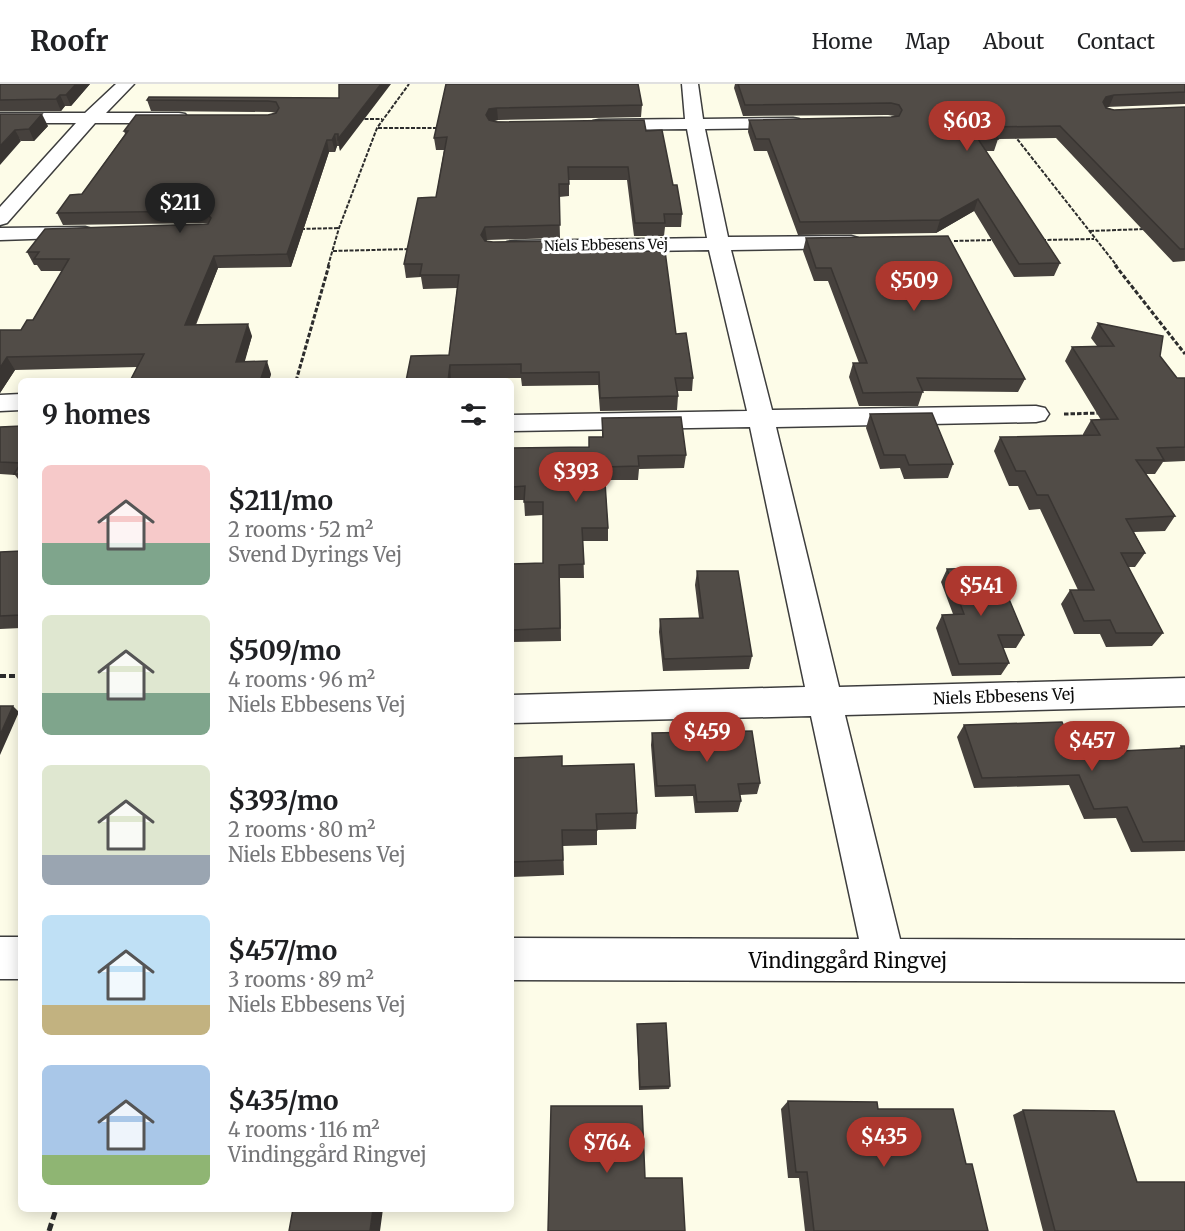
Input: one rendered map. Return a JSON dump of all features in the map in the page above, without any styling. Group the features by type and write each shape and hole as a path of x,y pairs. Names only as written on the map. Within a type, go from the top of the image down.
{"street":[{"path":"0,219 91,117 126,84"},
{"path":"690,84 693,123 718,243 761,419 884,960"},
{"path":"0,118 199,118"},
{"path":"579,126 808,123"},
{"path":"0,234 107,232"},
{"name":"Niels Ebbesens Vej","path":"495,247 872,242"},
{"path":"0,403 18,402"},
{"path":"514,423 1036,414"},
{"name":"Niels Ebbesens Vej","path":"514,709 1185,692"},
{"path":"0,958 18,958"},
{"name":"Vindinggård Ringvej","path":"514,959 1185,961"}],"path":[{"path":"297,378 339,228 377,128 409,84"},
{"path":"349,119 382,119"},
{"path":"377,128 443,128"},
{"path":"1009,129 1185,354"},
{"path":"294,229 339,228"},
{"path":"1089,231 1153,229"},
{"path":"1036,240 1095,239"},
{"path":"954,241 1001,240"},
{"path":"333,251 414,249"},
{"path":"1036,414 1105,413"},
{"path":"0,676 18,676"},
{"path":"49,1231 55,1212"}],"building":[{"path":"0,84 76,84 66,95 60,95 56,99 0,100"},
{"path":"339,84 381,84 338,139 338,134 335,134 332,140 327,140 287,254 214,256 185,325 248,324 236,362 267,361 261,378 132,378 144,354 7,357 0,368 0,330 21,330 27,320 33,320 69,259 34,259 39,252 27,252 45,229 208,224 211,218 199,211 57,213 70,195 82,194 128,131 124,131 136,115 268,115 276,113 279,108 276,102 268,101 147,100 149,97 339,98"},
{"path":"446,84 638,84 642,105 497,108 489,109 486,115 489,120 497,122 644,120 646,131 662,130 673,185 677,185 682,214 664,214 665,223 635,223 628,167 568,167 569,184 559,184 560,225 485,227 481,235 485,241 493,242 560,241 560,252 665,251 676,334 686,333 693,378 675,378 678,396 600,398 599,372 521,373 521,364 450,365 448,378 407,378 411,356 449,355 459,275 420,275 422,264 404,264 418,198 436,197 447,137 434,138"},
{"path":"738,84 1185,84 1185,92 1114,95 1106,97 1103,102 1106,108 1114,110 1185,107 1185,249 1180,249 1060,126 990,127 998,139 978,139 1060,263 1019,264 978,199 940,220 800,222 769,139 756,139 749,120 891,117 899,116 902,110 899,105 891,103 745,105"},
{"path":"0,114 42,114 29,129 15,130 0,146"},
{"path":"948,236 1025,379 917,378 923,392 863,393 853,363 867,363 831,268 816,268 806,238"},
{"path":"1098,323 1163,336 1160,356 1177,378 1185,378 1185,447 1157,448 1164,460 1136,460 1175,516 1126,519 1145,553 1121,553 1163,633 1116,633 1110,620 1084,621 1070,590 1094,590 1048,495 1037,495 1025,471 1016,471 1000,437 1100,435 1091,420 1118,419 1072,347 1114,346"},
{"path":"932,413 953,464 909,465 905,455 884,455 870,414"},
{"path":"681,417 686,455 638,456 639,466 604,467 608,528 582,528 584,564 559,565 560,628 514,630 514,564 543,563 543,502 524,502 525,486 514,487 514,448 589,447 589,437 603,437 602,418"},
{"path":"18,426 18,463 0,462 0,427"},
{"path":"18,551 18,615 0,616 0,552"},
{"path":"996,568 1024,635 998,635 1009,663 959,664 942,615 964,614 947,569"},
{"path":"697,571 738,571 752,656 664,659 660,619 703,618"},
{"path":"0,706 13,706 0,735"},
{"path":"1062,722 1074,750 1100,749 1101,752 1185,746 1185,841 1143,842 1127,807 1094,809 1079,775 982,778 964,725"},
{"path":"752,731 760,783 738,784 741,801 697,802 695,785 657,786 652,733"},
{"path":"562,756 562,766 634,764 637,813 596,814 597,830 562,830 563,860 514,862 514,758"},
{"path":"666,1023 670,1086 640,1087 637,1024"},
{"path":"788,1101 877,1102 878,1109 953,1109 966,1164 972,1164 988,1231 814,1231 807,1172 796,1172"},
{"path":"551,1106 642,1106 645,1178 682,1178 685,1231 548,1231"},
{"path":"1023,1110 1114,1111 1137,1182 1185,1182 1185,1231 1055,1231"},
{"path":"292,1212 373,1212 370,1231 289,1231"}]}
